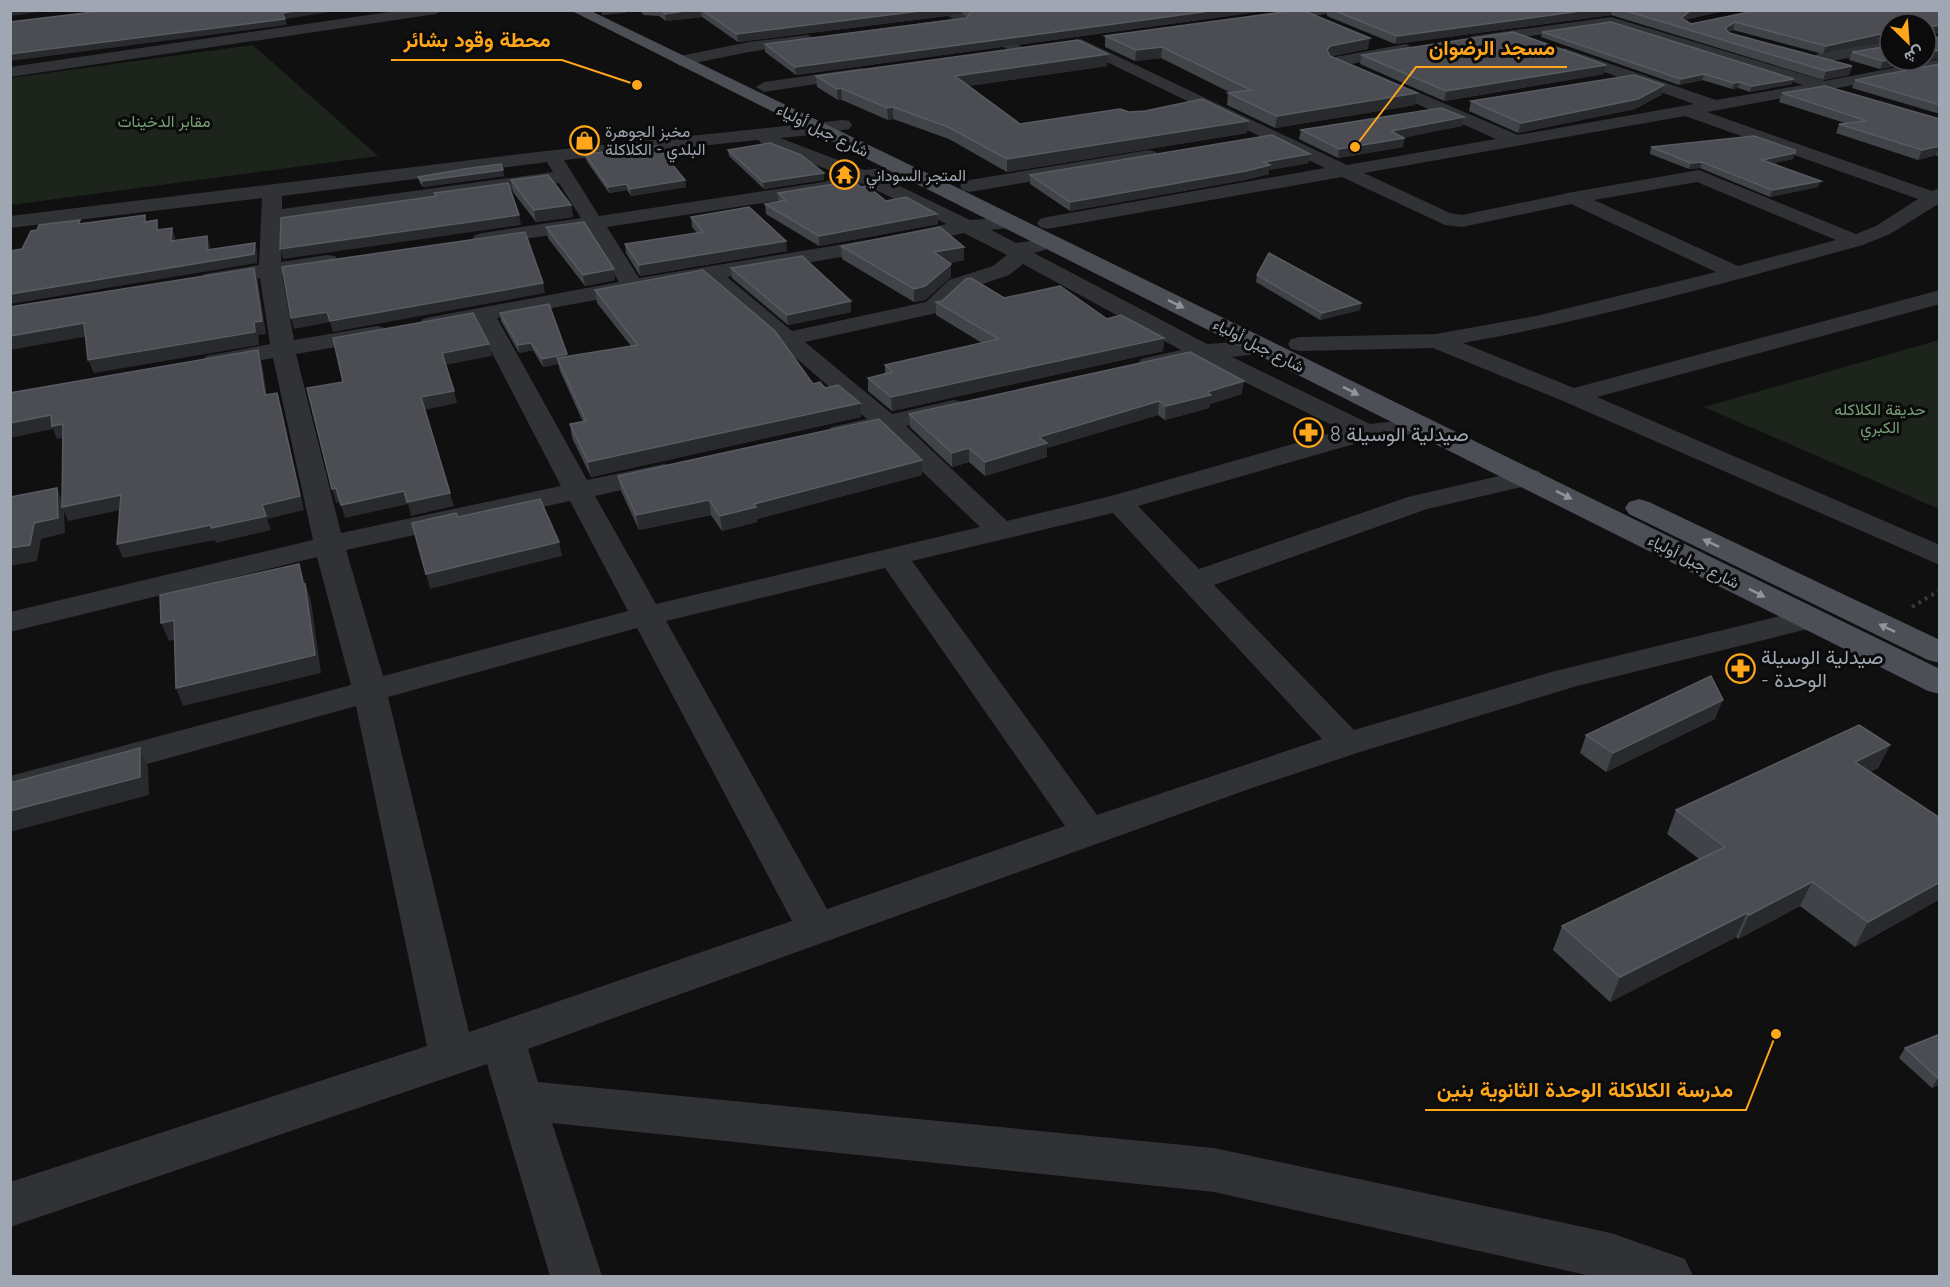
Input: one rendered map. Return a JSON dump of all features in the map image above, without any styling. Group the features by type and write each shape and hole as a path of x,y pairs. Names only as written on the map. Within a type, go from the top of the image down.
{"main road":[{"name":"شارع جبل أولياء","path":"577,10 681,50 764,87 907,171 1011,223 1051,234 1300,344 1940,653"},
{"name":"شارع جبل أولياء","path":"610,11 832,127 970,186 1051,234 1263,347 1529,477 1940,683"}],"street":[{"path":"10,72 436,10"},
{"path":"1245,22 1298,12 1328,18"},
{"path":"942,17 962,20 1021,51"},
{"path":"1452,43 1611,21 1856,96"},
{"path":"988,33 1010,30"},
{"path":"1511,34 1716,106"},
{"path":"681,50 749,47 821,37"},
{"path":"1366,40 1393,51"},
{"path":"1061,46 1104,41"},
{"path":"1081,44 1342,172 1445,219 1454,221 1699,176 1856,241"},
{"path":"1416,48 1335,62 1517,141"},
{"path":"1878,48 1814,57 1880,75"},
{"path":"999,54 1041,49"},
{"path":"786,339 933,307 941,303 958,284 1005,268 1013,263 1024,247 1051,234 1342,172 1940,64"},
{"path":"764,87 876,71"},
{"path":"1600,83 1634,77"},
{"path":"1412,114 1477,103"},
{"path":"1686,111 1937,196"},
{"path":"272,204 552,154 832,127"},
{"path":"1239,143 1305,132"},
{"path":"753,134 864,176 967,226 1020,252 1203,352 1366,432"},
{"path":"970,186 1171,153"},
{"path":"552,154 633,286"},
{"path":"457,243 826,187 864,176 907,171"},
{"path":"10,222 272,204 566,176"},
{"path":"1300,344 1436,341 1559,318 1738,274 1856,241 1882,230 1937,196"},
{"path":"1573,198 1738,274"},
{"path":"272,204 270,270 283,349 329,545 370,692 452,1055"},
{"path":"192,365 892,242 967,226 1011,223"},
{"path":"188,284 352,258"},
{"path":"709,273 886,423 1001,531"},
{"path":"1572,396 1940,297"},
{"path":"484,315 576,491 713,733 817,928"},
{"path":"1436,341 1572,396 1940,556"},
{"path":"1126,370 1203,352 1263,347"},
{"path":"818,438 978,402"},
{"path":"10,789 645,616 1119,503 1366,432 1422,426"},
{"path":"10,622 329,545 691,466"},
{"path":"1194,581 1418,503 1529,477"},
{"path":"1119,503 1347,744"},
{"path":"893,557 1090,833"},
{"path":"10,1205 501,1040 1347,744 1567,678 1809,619"},
{"path":"501,1040 576,1276"},
{"path":"520,1100 1214,1170 1611,1257 1667,1276"}],"green space":[{"name":"مقابر الدخينات","path":"253,45 378,156 11,205 11,78"},
{"name":"حديقة الكلاكله الكبري","path":"1939,340 1939,509 1704,407"}],"building":[{"path":"110,10 301,10 282,13 285,19 10,54 10,22"},
{"path":"661,10 691,10 665,14"},
{"path":"702,10 928,10 737,34"},
{"path":"969,10 1217,10 795,67 765,44 967,18 971,12"},
{"path":"1297,10 1370,38 1330,46 1327,50 1330,56 1417,93 1277,116 1228,93 1251,90 1162,47 1136,50 1105,36"},
{"path":"1333,10 1588,10 1397,36"},
{"path":"1623,10 1693,10 1681,18 1691,24 1759,10 1940,10 1940,25 1938,25 1938,12 1878,12 1878,35 1826,46 1735,22 1725,28 1729,33 1852,66 1826,71"},
{"path":"1611,22 1794,79 1752,86 1704,74 1681,79 1542,32"},
{"path":"1513,32 1606,65 1446,91 1362,55"},
{"path":"1938,37 1940,37 1940,50 1938,50"},
{"path":"1078,40 1108,54 955,76 1020,124 1120,109 1129,112 1145,111 1202,99 1248,121 1007,159 948,127 893,107 887,108 841,88 837,89 816,76"},
{"path":"1878,48 1878,60 1852,52"},
{"path":"1938,64 1940,64 1940,105 1855,80 1898,72 1938,72"},
{"path":"1634,75 1664,85 1638,99 1521,123 1471,101"},
{"path":"1825,86 1940,119 1940,146 1922,150 1839,124 1867,121 1782,93"},
{"path":"1441,108 1464,117 1391,131 1404,138 1339,149 1301,130"},
{"path":"1272,135 1310,154 1264,162 1270,165 1246,171 1070,202 1030,175"},
{"path":"1754,136 1795,150 1795,153 1762,160 1821,181 1772,190 1702,162 1691,163 1651,147"},
{"path":"770,143 801,155 824,173 763,182 728,150"},
{"path":"657,146 685,180 630,189 626,184 608,187 585,154"},
{"path":"501,164 503,170 422,181 418,177 464,169"},
{"path":"548,175 571,205 534,210 511,180"},
{"path":"853,181 861,187 867,186 886,201 906,197 937,214 819,236 765,204 786,200 778,193"},
{"path":"508,183 519,215 280,249 281,218 437,196 434,193"},
{"path":"749,207 786,241 639,265 625,244 703,232 691,217"},
{"path":"145,215 145,222 157,220 157,230 172,228 171,241 207,236 207,250 255,243 254,254 10,294 10,251 22,249 31,231 37,230 39,225 80,220 79,224"},
{"path":"584,222 614,269 583,275 546,227"},
{"path":"940,227 964,247 934,252 951,264 925,286 914,289 841,246"},
{"path":"525,232 543,283 330,321 327,312 291,318 282,267"},
{"path":"1269,253 1361,303 1322,313 1257,275"},
{"path":"802,256 851,301 787,315 731,268"},
{"path":"254,268 262,321 254,322 255,332 88,360 84,323 10,336 10,307"},
{"path":"703,270 775,331 813,384 820,382 825,388 838,385 860,403 588,462 570,424 586,421 557,358 638,345 595,290"},
{"path":"971,278 1004,298 1060,286 1107,319 1121,315 1164,338 891,397 868,378 892,372 885,365 999,339 936,302 942,301 966,279"},
{"path":"549,304 567,354 542,359 531,343 518,345 500,313"},
{"path":"473,313 489,344 442,353 454,391 421,397 450,493 407,502 404,491 341,505 336,488 332,489 307,388 343,382 333,338"},
{"path":"258,350 265,395 277,393 300,496 262,505 266,516 117,544 121,495 62,507 63,424 52,426 51,415 10,423 10,393"},
{"path":"1190,352 1244,381 1207,392 1211,395 1166,406 1159,401 1039,437 1047,443 985,462 969,448 952,453 909,414"},
{"path":"879,419 922,460 754,504 756,507 720,516 709,500 636,515 618,476"},
{"path":"57,488 58,518 34,523 30,545 10,548 10,497"},
{"path":"540,499 559,542 426,574 412,523 456,513 458,517"},
{"path":"299,564 303,584 305,584 315,655 176,688 174,620 161,623 160,595"},
{"path":"1711,676 1723,700 1613,753 1586,735"},
{"path":"1859,725 1890,745 1855,762 1940,818 1940,882 1868,922 1812,882 1620,977 1562,926 1725,847 1676,810"},
{"path":"140,748 140,777 10,811 10,783"},
{"path":"1940,1034 1940,1077 1938,1078 1905,1048"}],"place":[{"name":"محطة وقود بشائر","path":"637,85"},
{"name":"مخبز الجوهرة البلدي - الكلاكلة","path":"584,140"},
{"name":"مسجد الرضوان","path":"1355,147"},
{"name":"المتجر السوداني","path":"845,175"},
{"name":"صيدلية الوسيلة 8","path":"1309,433"},
{"name":"صيدلية الوسيلة - الوحدة","path":"1740,668"},
{"name":"مدرسة الكلاكلة الوحدة الثانوية بنين","path":"1776,1034"}]}
